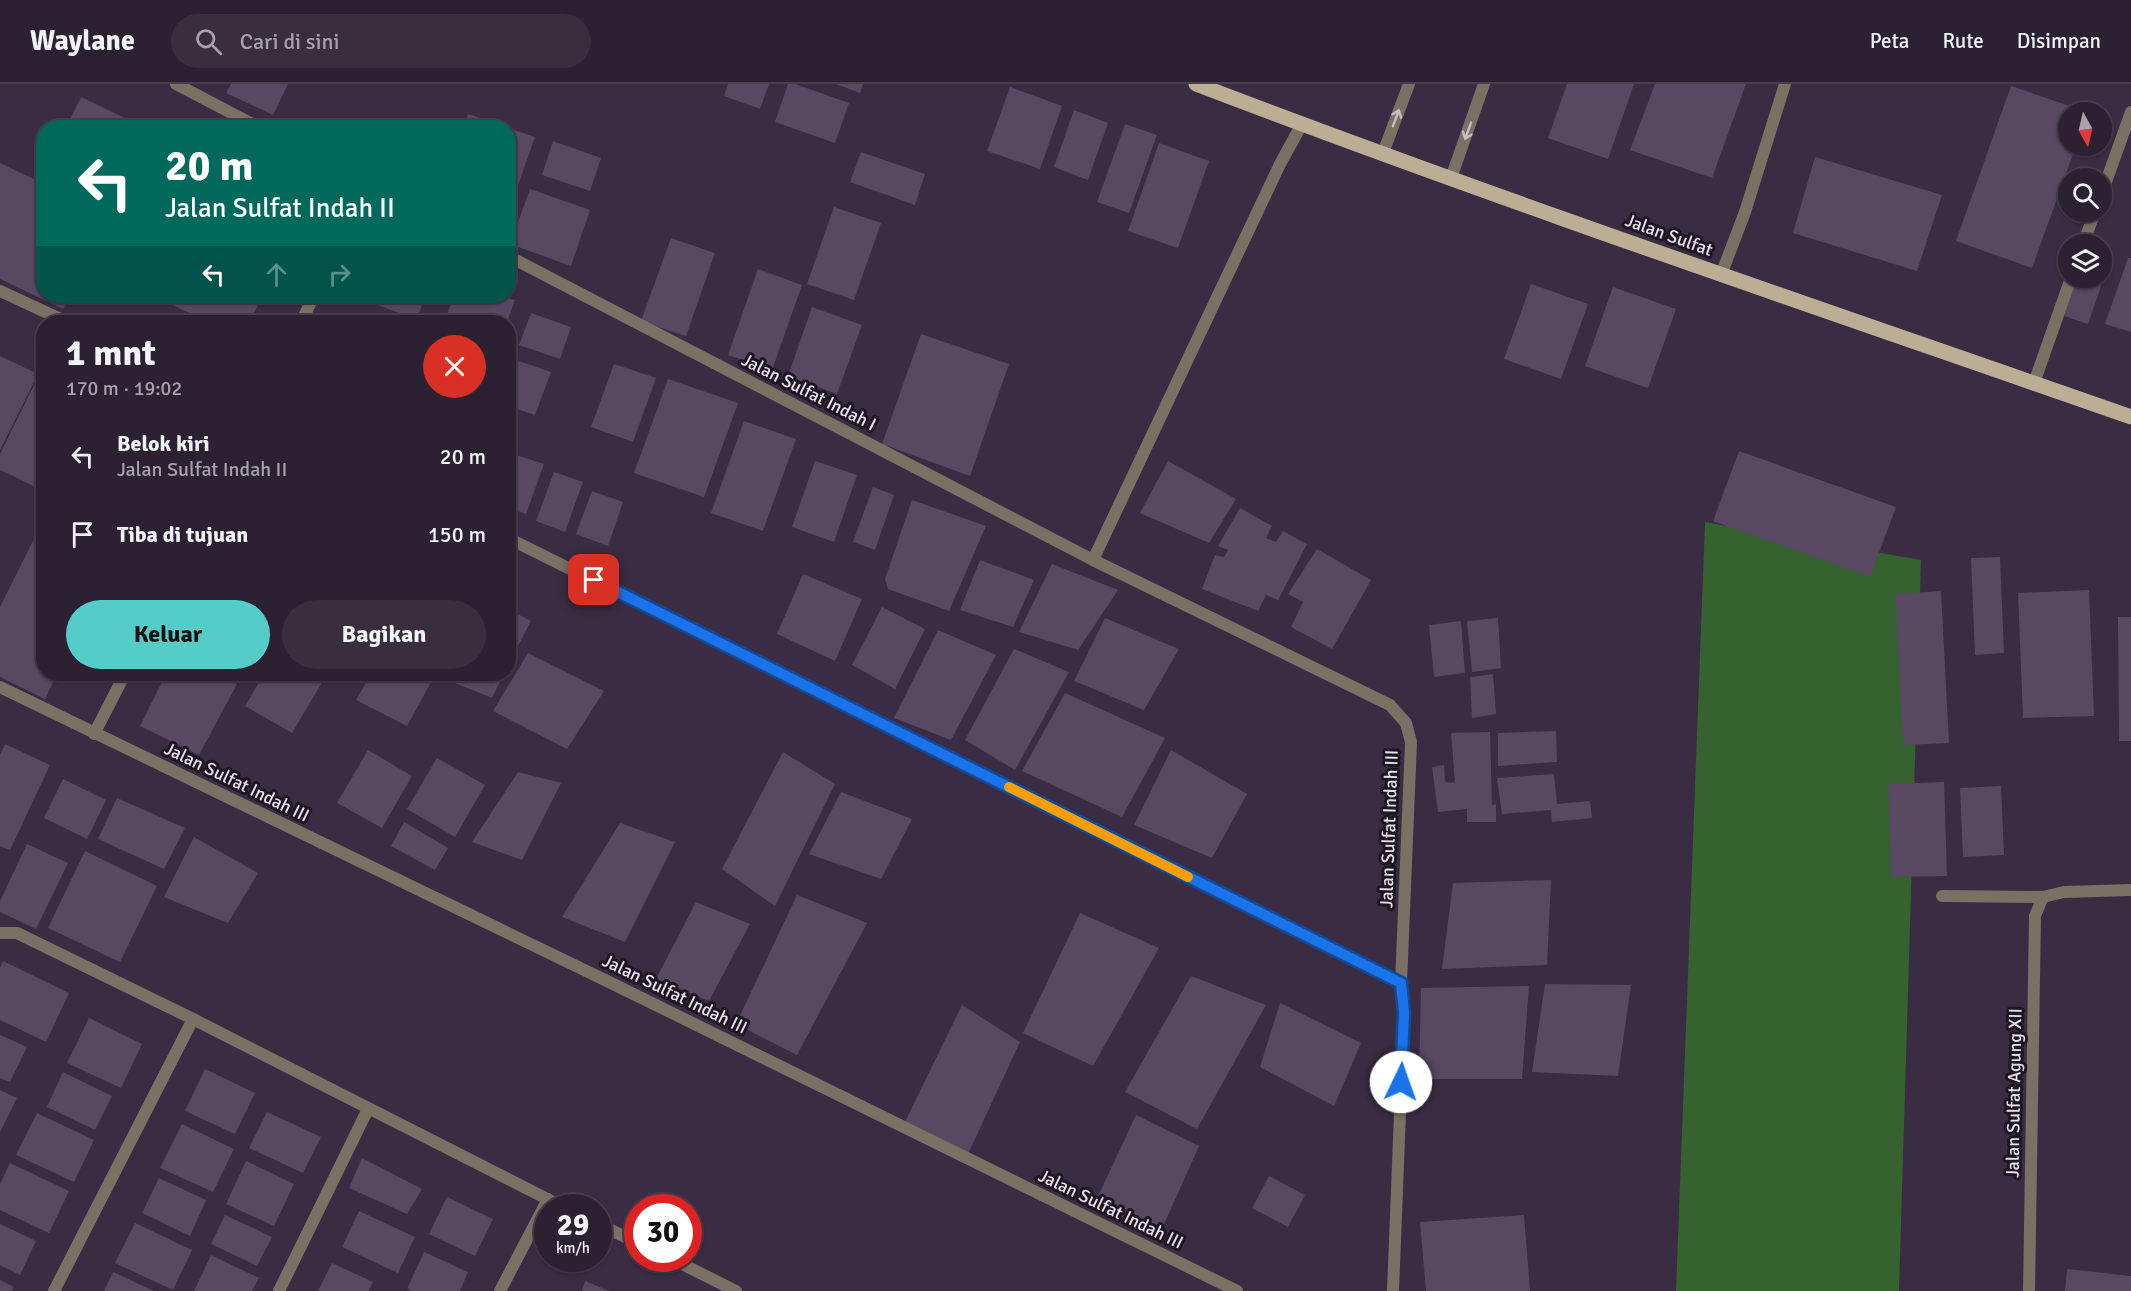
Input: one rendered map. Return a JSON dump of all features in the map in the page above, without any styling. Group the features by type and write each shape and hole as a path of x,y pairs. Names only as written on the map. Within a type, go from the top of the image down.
{"main road":[{"name":"Jalan Sulfat","path":"1196,84 1721,275 2131,417"}],"street":[{"path":"176,84 245,120"},
{"path":"1383,153 1409,84"},
{"path":"1451,178 1484,84"},
{"path":"1721,275 1745,212 1785,84"},
{"path":"2111,168 2131,112"},
{"path":"1093,560 1280,164 1302,124"},
{"name":"Jalan Sulfat Indah I","path":"516,260 1093,560"},
{"path":"2034,383 2068,288"},
{"path":"0,291 52,315"},
{"path":"516,542 1401,983"},
{"name":"Jalan Sulfat Indah III","path":"1093,560 1390,705 1406,723 1411,742 1401,983 1404,1012 1393,1291"},
{"path":"94,734 121,681"},
{"name":"Jalan Sulfat Indah III","path":"0,687 607,981 1238,1291"},
{"path":"1942,896 2043,897 2064,892 2131,890"},
{"name":"Jalan Sulfat Agung XII","path":"2029,1291 2036,916 2043,897"},
{"path":"0,933 17,933 193,1019 538,1194"},
{"path":"54,1291 193,1019"},
{"path":"279,1291 368,1109"},
{"path":"500,1291 534,1226"},
{"path":"693,1272 718,1287 736,1291"}],"green space":[{"path":"1705,522 1921,560 1899,1291 1676,1291"}],"building":[{"path":"231,84 288,84 273,115 226,93"},
{"path":"728,84 769,84 760,109 724,96"},
{"path":"788,84 795,84 849,103 835,143 775,122"},
{"path":"836,84 863,84 860,93"},
{"path":"1567,84 1634,84 1608,159 1548,138"},
{"path":"1655,84 1746,84 1712,178 1630,150"},
{"path":"2011,86 2058,102 2058,156 2072,156 2068,168 2058,168 2058,196 2032,268 1956,241"},
{"path":"1010,87 1062,106 1040,169 987,151"},
{"path":"81,97 129,120 70,120"},
{"path":"1074,110 1108,123 1088,180 1054,167"},
{"path":"468,114 486,120 466,120"},
{"path":"1125,124 1157,135 1129,213 1097,202"},
{"path":"516,131 535,137 516,191"},
{"path":"553,141 601,158 590,191 542,175"},
{"path":"1159,143 1209,161 1178,248 1128,231"},
{"path":"861,152 925,174 915,205 850,182"},
{"path":"1815,157 1942,195 1917,271 1793,233"},
{"path":"0,163 36,180 36,296 0,279"},
{"path":"530,189 590,210 571,266 516,246 516,228"},
{"path":"834,207 881,223 854,300 807,284"},
{"path":"671,238 715,253 686,336 641,321"},
{"path":"2128,258 2131,258 2131,332 2105,324"},
{"path":"758,269 802,285 772,370 728,355"},
{"path":"1531,284 1588,304 1561,379 1504,359"},
{"path":"1613,287 1676,309 1648,388 1585,366"},
{"path":"2074,288 2100,288 2088,324 2064,316"},
{"path":"50,303 66,303 63,309"},
{"path":"169,303 259,303 253,315 194,315"},
{"path":"371,303 423,303 418,315 406,315"},
{"path":"451,303 514,303 510,315 447,315"},
{"path":"812,307 862,325 837,394 788,376"},
{"path":"531,313 571,327 560,359 519,345"},
{"path":"921,334 1009,364 970,476 882,444"},
{"path":"0,356 36,373 36,378 0,450"},
{"path":"519,361 551,372 535,415 516,409 516,369"},
{"path":"614,364 656,378 633,442 591,427"},
{"path":"668,379 738,403 704,497 634,473"},
{"path":"36,381 36,487 0,470 0,454"},
{"path":"744,421 796,439 763,531 711,513"},
{"path":"1739,451 1896,507 1870,577 1713,521"},
{"path":"516,455 544,464 526,514 516,511"},
{"path":"815,461 857,475 834,542 792,527"},
{"path":"1168,461 1236,499 1209,543 1140,513"},
{"path":"554,472 583,482 565,532 536,521"},
{"path":"873,487 894,495 875,550 853,542"},
{"path":"592,491 623,502 608,546 576,534"},
{"path":"912,500 986,526 949,611 888,589 885,579"},
{"path":"1240,508 1272,526 1266,538 1276,542 1283,531 1307,544 1278,600 1266,595 1258,611 1202,589 1215,555 1224,557 1228,550 1218,546"},
{"path":"36,535 36,681 54,681 45,699 0,677 0,607"},
{"path":"1317,549 1371,580 1332,649 1291,627 1303,602 1288,594"},
{"path":"2000,557 2004,653 1975,655 1971,558"},
{"path":"980,560 1034,580 1013,627 960,610"},
{"path":"1052,564 1118,590 1078,650 1019,632"},
{"path":"803,574 862,599 835,661 777,634"},
{"path":"2089,590 2094,716 2023,718 2018,593"},
{"path":"1941,591 1949,743 1903,745 1895,594"},
{"path":"882,607 925,629 895,689 852,665"},
{"path":"516,613 531,621 516,650"},
{"path":"2118,617 2131,617 2131,741 2119,741"},
{"path":"1105,618 1179,649 1144,710 1074,681"},
{"path":"1498,618 1501,668 1472,672 1467,621"},
{"path":"1461,621 1465,673 1434,677 1429,625"},
{"path":"938,630 996,655 951,740 894,718"},
{"path":"1014,649 1069,672 1015,770 965,740"},
{"path":"528,653 604,691 567,749 493,711 511,681 516,681 516,673"},
{"path":"1493,674 1496,714 1472,718 1470,677"},
{"path":"162,681 231,681 237,684 199,755 140,726"},
{"path":"260,681 323,681 292,733 245,706"},
{"path":"367,681 432,681 407,726 356,700"},
{"path":"452,681 500,681 492,698"},
{"path":"1065,693 1165,738 1122,817 1022,771"},
{"path":"1556,731 1557,762 1498,766 1498,733"},
{"path":"1490,732 1492,805 1496,804 1496,822 1467,822 1467,809 1438,812 1432,767 1444,765 1445,782 1455,783 1451,733"},
{"path":"5,744 50,765 10,850 0,846 0,755"},
{"path":"368,750 412,776 382,828 337,803"},
{"path":"1171,750 1247,794 1212,858 1134,825"},
{"path":"783,752 835,784 775,906 722,869"},
{"path":"437,758 485,785 455,837 407,809"},
{"path":"518,772 561,783 522,860 472,842"},
{"path":"1554,774 1557,804 1590,801 1592,818 1552,822 1551,810 1502,814 1497,778"},
{"path":"63,779 106,800 87,839 44,818"},
{"path":"1944,782 1947,876 1891,877 1888,784"},
{"path":"2001,786 2004,855 1963,857 1960,788"},
{"path":"841,792 912,819 881,879 809,854"},
{"path":"117,798 185,828 164,869 98,839"},
{"path":"404,822 448,848 435,870 391,846"},
{"path":"620,823 675,842 625,942 562,917"},
{"path":"194,837 258,873 228,923 164,897"},
{"path":"27,844 68,863 36,929 0,912 0,901"},
{"path":"85,851 157,886 120,962 48,928"},
{"path":"1551,880 1547,965 1442,969 1453,883"},
{"path":"797,895 867,923 797,1055 736,1024"},
{"path":"696,902 750,924 709,1001 656,979"},
{"path":"1080,913 1159,948 1093,1066 1023,1033"},
{"path":"3,961 69,993 46,1042 0,1020 0,968"},
{"path":"1191,976 1266,1005 1197,1129 1125,1092"},
{"path":"1545,984 1631,985 1618,1076 1532,1072"},
{"path":"1529,986 1522,1079 1419,1079 1421,988"},
{"path":"1280,1003 1361,1043 1334,1106 1260,1067"},
{"path":"962,1005 1020,1042 968,1154 903,1126"},
{"path":"89,1018 142,1044 121,1088 67,1063"},
{"path":"0,1035 27,1047 10,1082 0,1078"},
{"path":"205,1069 255,1093 235,1134 185,1111"},
{"path":"63,1072 112,1096 95,1130 47,1107"},
{"path":"0,1090 17,1098 0,1132"},
{"path":"267,1112 321,1137 303,1173 249,1148"},
{"path":"37,1113 94,1140 74,1182 16,1155"},
{"path":"1136,1115 1199,1146 1161,1231 1093,1207"},
{"path":"182,1124 234,1149 213,1192 160,1168"},
{"path":"362,1158 422,1189 407,1214 349,1188"},
{"path":"246,1161 294,1184 274,1226 226,1204"},
{"path":"10,1163 69,1191 49,1233 0,1210 0,1184"},
{"path":"1269,1176 1305,1195 1288,1227 1252,1208"},
{"path":"159,1178 206,1200 190,1236 142,1213"},
{"path":"447,1197 493,1219 475,1256 429,1234"},
{"path":"359,1211 415,1237 398,1273 342,1247"},
{"path":"225,1215 272,1237 257,1266 211,1244"},
{"path":"1524,1215 1530,1291 1426,1291 1420,1222"},
{"path":"135,1223 192,1250 173,1290 115,1263"},
{"path":"0,1224 36,1241 20,1275 0,1265"},
{"path":"424,1252 468,1272 460,1291 412,1291 407,1289"},
{"path":"211,1255 259,1278 252,1291 194,1291"},
{"path":"332,1263 373,1282 369,1291 318,1291"},
{"path":"2067,1269 2131,1276 2131,1291 2065,1291"},
{"path":"113,1272 154,1291 104,1291"},
{"path":"0,1280 14,1287 11,1291 0,1291"},
{"path":"585,1281 609,1291 582,1291"}],"slow traffic":[{"path":"1009,787 1188,877"}],"route":[{"path":"594,580 1401,983 1404,1012 1401,1082"}]}
